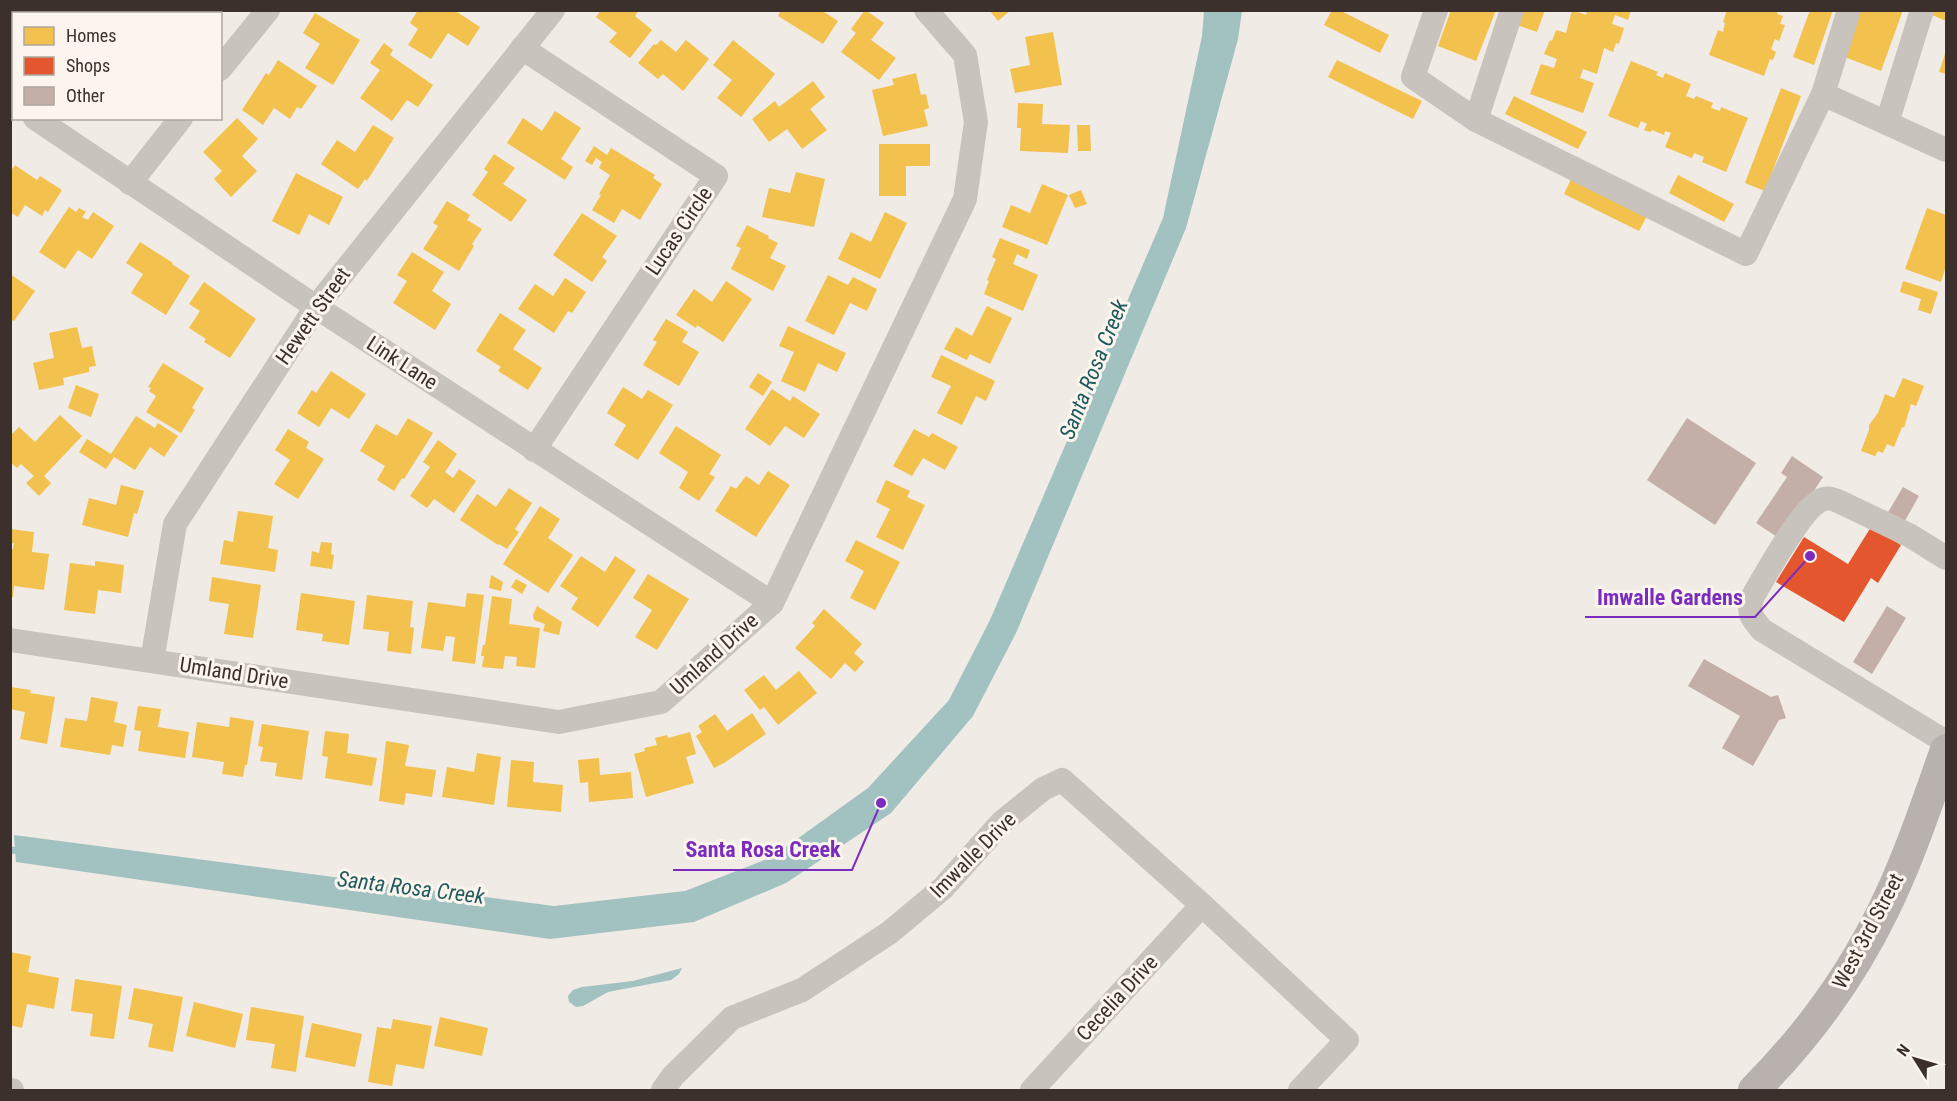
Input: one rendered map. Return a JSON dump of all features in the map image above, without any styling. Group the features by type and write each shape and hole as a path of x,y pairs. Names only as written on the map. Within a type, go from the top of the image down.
{"main road":[{"name":"West 3rd Street","path":"1754,1090 1816,1021 1871,935 1897,881 1947,750"}],"street":[{"path":"222,67 268,10"},
{"name":"Hewett Street","path":"152,661 175,524 316,307 553,10"},
{"name":"Umland Drive","path":"10,640 559,722 661,702 772,603 965,199 976,122 965,56 926,10"},
{"path":"1436,10 1413,77 1476,120 1746,254 1822,94 1850,10"},
{"path":"1476,120 1512,10"},
{"path":"1887,123 1922,10"},
{"name":"Lucas Circle","path":"522,48 716,176 534,450"},
{"path":"1822,94 1947,150"},
{"name":"Link Lane","path":"37,120 316,307 772,603"},
{"path":"130,183 179,120"},
{"path":"1947,558 1909,535 1839,501 1831,498 1822,499 1806,511 1753,596 1749,607 1752,618 1762,630 1947,742"},
{"name":"Imwalle Drive","path":"663,1090 673,1076 732,1018 802,990 889,933 943,888 1002,822 1043,789 1062,780 1202,905 1347,1040 1300,1090"},
{"name":"Cecelia Drive","path":"1032,1090 1202,905"}],"water":[{"path":"1204,11 1242,11 1238,39 1186,228 1016,633 973,716 891,813 786,883 694,922 550,939 16,862 14,835 554,906 685,891 772,857 868,788 949,700 990,620 1163,218 1202,36"},
{"path":"682,968 679,974 671,980 608,992 583,1006 576,1007 569,1002 568,996 573,990 582,987 633,981"}],"building: Homes":[{"path":"181,10 199,10 201,12 180,12"},
{"path":"418,10 454,10 480,27 468,46 448,33 431,59 408,45 418,29 410,23"},
{"path":"601,10 639,10 635,16 652,30 630,58 609,42 617,33 596,17"},
{"path":"781,10 821,10 838,21 823,44 778,16"},
{"path":"865,10 884,23 871,40 896,58 879,80 841,52 856,33 851,29"},
{"path":"989,10 1011,10 998,21"},
{"path":"1332,10 1339,10 1389,35 1380,53 1324,25"},
{"path":"1451,10 1496,10 1476,61 1438,46"},
{"path":"1522,10 1545,10 1537,32 1517,25"},
{"path":"1572,10 1586,15 1587,10 1631,10 1628,20 1615,15 1612,24 1624,28 1619,44 1616,43 1613,52 1604,48 1597,74 1583,69 1580,78 1594,83 1583,113 1530,94 1541,64 1554,68 1557,59 1544,54 1556,30 1566,33"},
{"path":"1727,10 1778,10 1777,14 1783,16 1780,24 1785,25 1779,41 1775,39 1771,49 1776,52 1773,60 1770,59 1764,76 1709,55 1718,30 1723,32"},
{"path":"1810,10 1833,10 1814,65 1793,57"},
{"path":"1859,10 1903,10 1881,71 1842,56"},
{"path":"1932,10 1946,10 1946,21 1930,14"},
{"path":"315,13 360,40 333,85 305,68 320,44 303,33"},
{"path":"1053,32 1062,85 1015,93 1010,69 1030,65 1025,37"},
{"path":"661,40 676,52 686,40 709,59 683,91 663,74 658,79 638,63 654,44 656,45"},
{"path":"733,40 775,74 741,117 717,98 732,80 713,65"},
{"path":"384,43 393,50 390,55 433,85 418,107 407,100 392,121 360,98 380,70 370,63"},
{"path":"1946,51 1946,74 1939,72"},
{"path":"278,60 317,86 301,109 297,107 290,119 274,108 263,125 242,110 266,73 269,75"},
{"path":"1337,60 1422,101 1413,119 1328,77"},
{"path":"1631,61 1658,72 1656,75 1663,78 1665,73 1691,84 1686,96 1694,99 1696,96 1713,103 1711,108 1720,111 1721,107 1748,118 1726,172 1702,162 1704,157 1694,153 1692,158 1665,147 1671,133 1665,131 1664,135 1652,130 1650,132 1644,130 1647,124 1641,121 1638,128 1608,116"},
{"path":"916,73 921,95 926,94 929,108 924,110 928,126 883,136 872,90 894,85 892,79"},
{"path":"813,81 825,97 810,109 827,130 802,149 787,129 769,142 752,119 775,101 779,107"},
{"path":"1781,88 1801,96 1765,191 1745,183"},
{"path":"1514,96 1587,132 1578,149 1505,114"},
{"path":"1018,103 1043,104 1042,124 1070,125 1068,153 1020,151 1021,128 1017,128"},
{"path":"555,111 581,128 561,159 573,167 565,180 507,143 523,118 542,131"},
{"path":"237,118 258,139 242,156 257,171 231,197 214,179 222,171 203,152"},
{"path":"373,125 394,138 367,181 365,179 358,189 321,164 337,140 355,152"},
{"path":"1077,125 1090,125 1091,151 1078,151"},
{"path":"879,144 930,144 930,166 906,166 906,196 879,196"},
{"path":"594,146 607,155 611,148 655,175 653,178 662,184 640,220 622,209 614,223 592,210 610,175 599,168 602,162 596,158 592,165 585,161"},
{"path":"494,154 515,168 503,184 527,200 511,222 472,195 488,172 484,169"},
{"path":"15,165 37,180 40,176 62,190 48,212 45,210 42,216 25,205 18,217 10,212 10,172"},
{"path":"796,172 825,179 814,227 762,217 769,188 790,193"},
{"path":"296,173 343,197 329,225 309,214 299,235 272,221"},
{"path":"1573,175 1649,212 1639,231 1564,194"},
{"path":"1678,175 1734,204 1724,222 1669,193"},
{"path":"1042,184 1068,195 1047,245 1002,227 1011,205 1030,213"},
{"path":"1081,190 1087,204 1075,208 1069,195"},
{"path":"447,201 470,215 467,220 482,229 459,271 423,249 438,226 433,223"},
{"path":"69,207 76,212 79,208 86,212 82,217 88,220 93,212 114,226 92,259 78,250 65,269 39,252"},
{"path":"1927,208 1946,215 1946,266 1941,282 1905,269"},
{"path":"885,212 907,223 880,279 838,259 851,232 871,242"},
{"path":"582,213 617,236 602,257 607,261 592,282 553,255"},
{"path":"747,225 778,243 770,258 786,266 773,291 731,269 741,248 736,246"},
{"path":"1000,238 1030,250 1027,259 1017,254 1013,264 1038,275 1023,311 984,294 996,259 992,257"},
{"path":"140,242 190,276 166,315 131,293 143,274 126,263"},
{"path":"412,252 444,272 432,291 451,304 435,330 393,303 407,281 397,275"},
{"path":"10,274 35,291 14,321 10,319"},
{"path":"828,275 848,285 853,277 877,289 867,311 850,303 834,335 805,321"},
{"path":"565,278 586,292 572,313 568,311 554,333 518,309 535,284 553,296"},
{"path":"726,281 752,299 723,342 676,315 694,289 712,302"},
{"path":"1903,281 1938,292 1931,314 1918,310 1921,299 1900,292"},
{"path":"204,282 256,319 230,358 204,342 206,339 189,328 200,311 189,304"},
{"path":"987,306 1012,318 990,364 970,354 967,360 944,349 956,327 972,336"},
{"path":"500,313 526,330 513,349 542,368 528,390 498,371 501,367 476,351"},
{"path":"666,319 688,332 682,342 699,352 679,386 643,365 657,342 653,340"},
{"path":"788,326 846,353 837,372 818,363 805,392 781,381 794,352 779,346"},
{"path":"77,327 82,348 92,346 96,366 89,367 89,372 63,378 64,385 39,390 33,363 54,358 49,333"},
{"path":"941,355 995,381 986,401 976,396 962,425 937,413 951,386 931,377"},
{"path":"163,363 204,388 192,408 195,410 181,433 146,412 156,396 149,391 151,388 148,387"},
{"path":"331,371 366,394 349,419 331,408 319,427 297,413 312,390 316,393"},
{"path":"758,373 772,382 763,396 749,387"},
{"path":"1903,378 1924,386 1916,406 1911,404 1904,428 1902,427 1894,447 1887,444 1883,453 1878,451 1875,456 1861,451 1869,425 1878,413 1885,394 1894,398"},
{"path":"76,385 99,394 91,417 68,408"},
{"path":"623,387 642,399 648,390 673,405 638,460 614,445 626,425 607,413"},
{"path":"772,389 790,401 793,396 820,414 804,438 785,426 770,446 745,429"},
{"path":"60,415 82,436 44,476 51,483 39,496 26,483 34,476 21,464 17,468 10,462 10,436 19,427 35,442"},
{"path":"136,416 155,428 158,423 178,436 164,457 150,447 135,470 114,457 106,469 79,452 87,439 111,454"},
{"path":"408,418 433,433 394,491 377,480 385,466 360,451 376,424 397,436"},
{"path":"676,426 721,455 709,474 715,477 699,501 679,488 688,472 659,453"},
{"path":"288,429 309,442 306,448 324,459 298,499 274,484 290,460 275,450"},
{"path":"914,429 929,437 932,433 958,447 945,470 923,458 912,476 893,466"},
{"path":"438,440 457,454 445,472 453,478 459,469 476,481 454,513 434,499 427,508 410,496 430,467 423,462"},
{"path":"768,471 790,485 756,537 715,511 731,486 736,489 746,476 759,485"},
{"path":"886,480 910,491 907,497 925,505 903,550 876,537 890,509 876,502"},
{"path":"121,485 144,491 137,514 134,513 128,537 82,525 89,498 116,505"},
{"path":"509,488 532,503 515,529 519,532 507,549 460,520 477,494 496,507"},
{"path":"540,506 560,519 548,538 573,555 548,593 503,564"},
{"path":"238,511 273,516 268,548 278,550 275,572 220,564 224,540 233,542"},
{"path":"10,529 34,532 32,552 49,554 44,590 14,586 13,597 10,597 10,549 13,549 14,543 10,543"},
{"path":"856,540 900,562 875,610 850,598 864,571 845,561"},
{"path":"321,542 332,543 331,554 334,555 332,569 310,566 312,551 319,553"},
{"path":"581,556 605,572 615,556 636,570 598,627 571,609 578,598 560,586"},
{"path":"95,561 124,565 121,593 98,590 95,614 64,610 70,563 95,566"},
{"path":"648,574 689,599 657,650 635,637 652,610 633,598"},
{"path":"491,575 503,582 501,591 489,588"},
{"path":"212,577 261,585 253,638 224,634 229,604 209,601"},
{"path":"516,579 527,585 522,594 511,587"},
{"path":"301,593 355,601 349,645 322,641 323,634 296,630"},
{"path":"467,593 484,595 475,664 452,661 455,637 446,636 443,651 421,648 428,602 465,607"},
{"path":"367,595 413,601 410,627 414,628 411,654 387,651 389,632 363,629"},
{"path":"492,596 512,599 509,624 540,628 535,668 516,666 517,657 505,656 503,669 482,667 484,656 481,656 483,645 485,645"},
{"path":"537,606 562,622 559,635 543,631 545,624 534,620 533,615"},
{"path":"824,609 862,644 854,653 864,662 855,672 845,663 831,679 795,648 815,626 812,623"},
{"path":"799,671 817,693 778,725 764,707 760,710 744,690 764,675 776,690"},
{"path":"10,687 55,697 47,744 20,739 25,712 10,709"},
{"path":"91,697 118,702 114,722 127,725 123,747 112,745 110,755 60,747 65,718 87,721"},
{"path":"138,706 161,709 158,727 189,732 185,758 138,751 141,731 134,730"},
{"path":"752,713 766,734 714,768 696,736 702,732 698,726 715,714 727,731"},
{"path":"230,717 254,721 243,777 222,774 224,762 192,757 197,722 229,727"},
{"path":"262,724 309,731 302,780 275,776 277,763 260,761 263,747 258,746"},
{"path":"325,731 349,734 347,753 377,758 372,786 325,778 328,757 322,756"},
{"path":"690,732 696,754 686,757 694,783 646,797 634,754 645,751 644,748 657,745 655,738 667,735 668,738"},
{"path":"386,741 409,745 405,766 436,770 432,797 406,793 404,805 379,801"},
{"path":"477,753 501,757 494,805 442,797 447,767 474,772"},
{"path":"599,758 600,775 631,772 633,798 589,802 588,782 580,783 578,760"},
{"path":"511,760 534,762 533,782 563,785 561,812 507,807"},
{"path":"10,952 31,956 28,972 59,978 54,1009 27,1004 22,1028 10,1025"},
{"path":"75,979 122,986 114,1039 90,1036 93,1014 71,1011"},
{"path":"134,988 183,997 173,1052 148,1047 153,1024 128,1019"},
{"path":"194,1002 243,1014 235,1048 186,1036"},
{"path":"251,1007 304,1016 296,1072 271,1068 275,1044 246,1040"},
{"path":"440,1017 488,1028 482,1056 434,1046"},
{"path":"393,1019 432,1026 424,1069 396,1064 392,1086 368,1082 377,1027 391,1029"},
{"path":"312,1023 362,1034 355,1067 305,1057"}],"building: Shops":[{"path":"1871,527 1901,545 1878,583 1871,578 1844,622 1776,582 1804,537 1848,564"}],"building: Other":[{"path":"1687,418 1756,463 1715,525 1647,480"},
{"path":"1792,456 1823,477 1782,540 1756,523 1787,477 1781,473"},
{"path":"1903,487 1919,496 1903,524 1887,514"},
{"path":"1887,606 1906,618 1872,674 1853,662"},
{"path":"1704,659 1771,697 1778,695 1786,718 1779,720 1753,766 1722,748 1740,716 1688,686"}],"waterway":[{"name":"Santa Rosa Creek","path":"10,850 23,851"}],"place":[{"name":"Imwalle Gardens","path":"1810,556"},
{"name":"Santa Rosa Creek","path":"881,803"}]}
